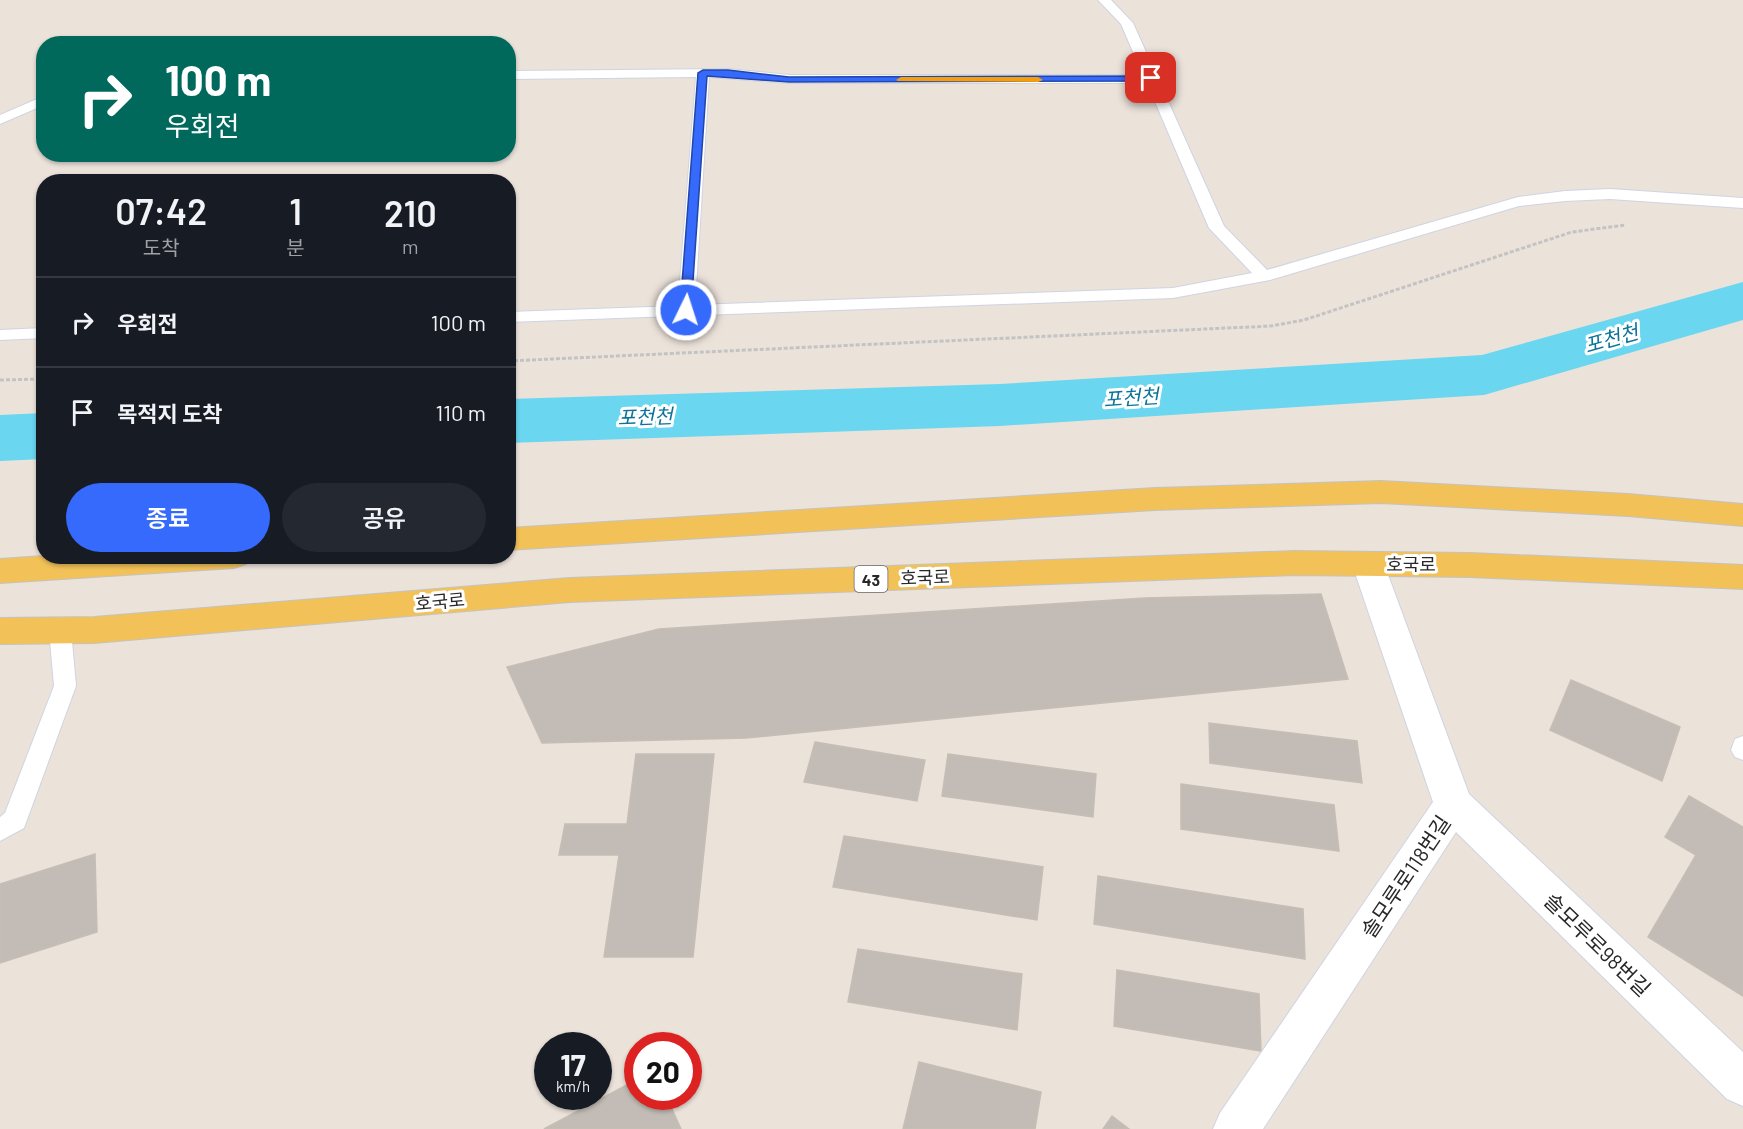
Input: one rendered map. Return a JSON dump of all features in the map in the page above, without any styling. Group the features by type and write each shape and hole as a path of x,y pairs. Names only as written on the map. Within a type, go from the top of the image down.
{"main road":[{"path":"516,539 1155,499 1381,492 1616,504 1743,515"},
{"name":"호국로","path":"0,631 94,630 570,590 1294,563 1470,565 1743,577"},
{"path":"0,571 109,564"}],"street":[{"name":"솔모루로118번길","path":"1236,1129 1453,804 1368,564"},
{"name":"솔모루로98번길","path":"1453,804 1743,1083"}],"lane":[{"path":"1104,0 1127,23 1217,228 1264,276"},
{"path":"686,310 703,73"},
{"path":"516,75 728,73 789,79 1151,78"},
{"path":"0,120 36,104"},
{"path":"516,317 1173,293 1264,276 1518,202 1565,196 1610,194 1743,203"},
{"path":"0,335 36,333"},
{"path":"0,830 15,820 65,686 60,630"}],"path":[{"path":"0,380 36,379"}],"building":[{"path":"1321,594 1348,679 746,738 542,743 507,667 659,629 1145,598"},
{"path":"1571,680 1680,727 1662,781 1550,730"},
{"path":"1209,723 1357,741 1362,783 1210,763"},
{"path":"815,742 925,760 917,801 804,782"},
{"path":"636,754 714,754 693,957 604,957 619,855 559,855 565,824 627,824"},
{"path":"948,754 1096,774 1093,817 942,796"},
{"path":"1181,784 1334,805 1339,851 1181,829"},
{"path":"1689,796 1743,827 1743,996 1648,937 1696,855 1665,837"},
{"path":"844,836 1043,867 1037,920 833,887"},
{"path":"95,854 97,932 0,963 0,884"},
{"path":"1098,876 1303,909 1305,959 1094,924"},
{"path":"858,949 1022,974 1017,1030 848,1002"},
{"path":"1117,970 1259,994 1261,1051 1114,1026"},
{"path":"919,1062 1041,1092 1035,1129 903,1129"},
{"path":"624,1086 624,1110 672,1110 681,1129 544,1129 580,1110 612,1110 612,1093"},
{"path":"1112,1116 1129,1129 1103,1129"}],"waterway":[{"name":"포천천","path":"516,421 1000,405 1484,375 1743,301"},
{"name":"포천천","path":"0,438 36,436"}],"slow traffic":[{"path":"901,80 1038,80"}],"route":[{"path":"686,310 703,73 789,79 1151,78"}]}
